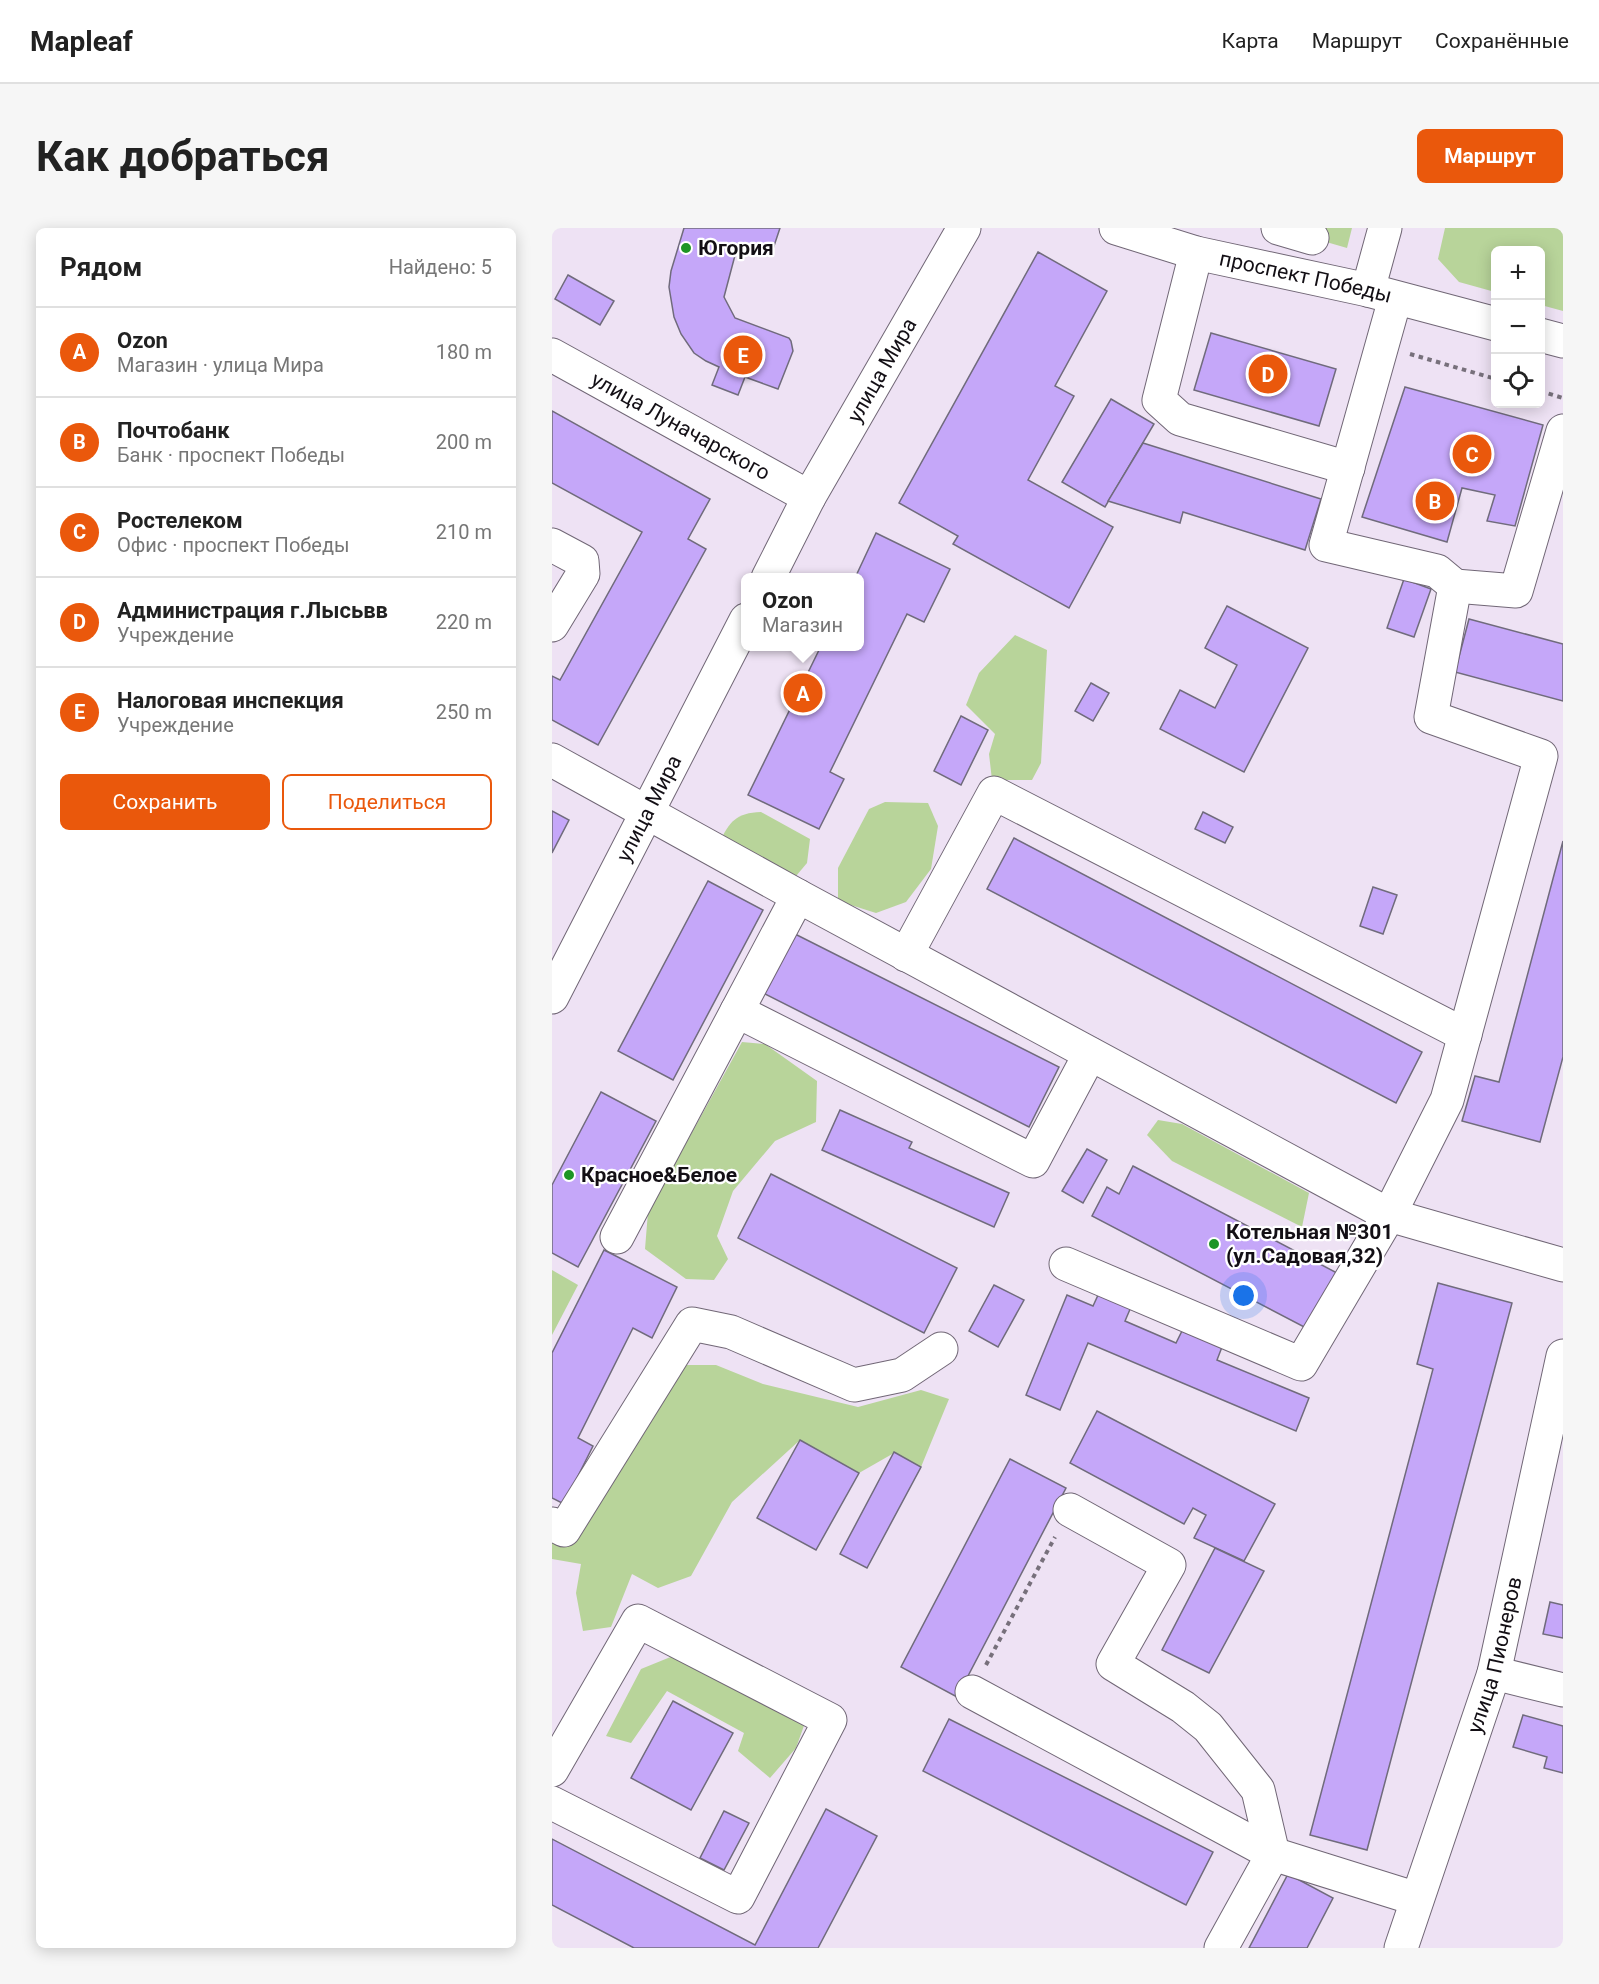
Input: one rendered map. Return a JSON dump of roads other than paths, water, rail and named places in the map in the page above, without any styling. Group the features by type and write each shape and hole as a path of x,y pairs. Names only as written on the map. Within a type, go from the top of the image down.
{"street":[{"name":"улица Мира","path":"771,573 809,497 964,228"},
{"name":"проспект Победы","path":"1116,228 1196,253 1382,295 1491,323"},
{"path":"1278,228 1312,238 1304,228"},
{"path":"1385,228 1382,346 1326,545 1437,571 1455,585 1516,591 1563,431"},
{"path":"1196,253 1159,400 1180,419 1348,468"},
{"path":"1545,336 1563,341"},
{"name":"улица Луначарского","path":"552,355 809,497"},
{"path":"552,545 582,561 583,574 552,625"},
{"path":"1066,1264 1301,1364 1389,1215 1447,1100 1541,756 1431,717 1455,585"},
{"name":"улица Мира","path":"552,997 741,630"},
{"path":"552,760 906,955 1389,1215 1563,1266"},
{"path":"906,955 994,793 1465,1035"},
{"path":"617,1237 798,896"},
{"path":"737,1011 1032,1161 1090,1054"},
{"path":"552,1524 564,1530 692,1324 731,1332 854,1385 902,1375 941,1349"},
{"name":"улица Пионеров","path":"1401,1948 1494,1673 1563,1356"},
{"path":"1070,1510 1169,1565 1113,1664 1183,1707 1208,1727 1258,1790 1273,1854 1221,1948"},
{"path":"552,1770 638,1620 830,1720 738,1897 552,1803"},
{"path":"1494,1673 1563,1689"},
{"path":"972,1692 1273,1854 1417,1899"}],"place":[{"name":"Югория","path":"686,248"},
{"name":"Налоговая инспекция","path":"743,355"},
{"name":"Администрация г.Лысьвв","path":"1268,374"},
{"name":"Ростелеком","path":"1472,454"},
{"name":"Почтобанк","path":"1435,501"},
{"name":"Ozon","path":"803,693"},
{"name":"Красное&Белое","path":"569,1175"},
{"name":"Котельная №301 (ул.Садовая,32)","path":"1214,1244"}]}
